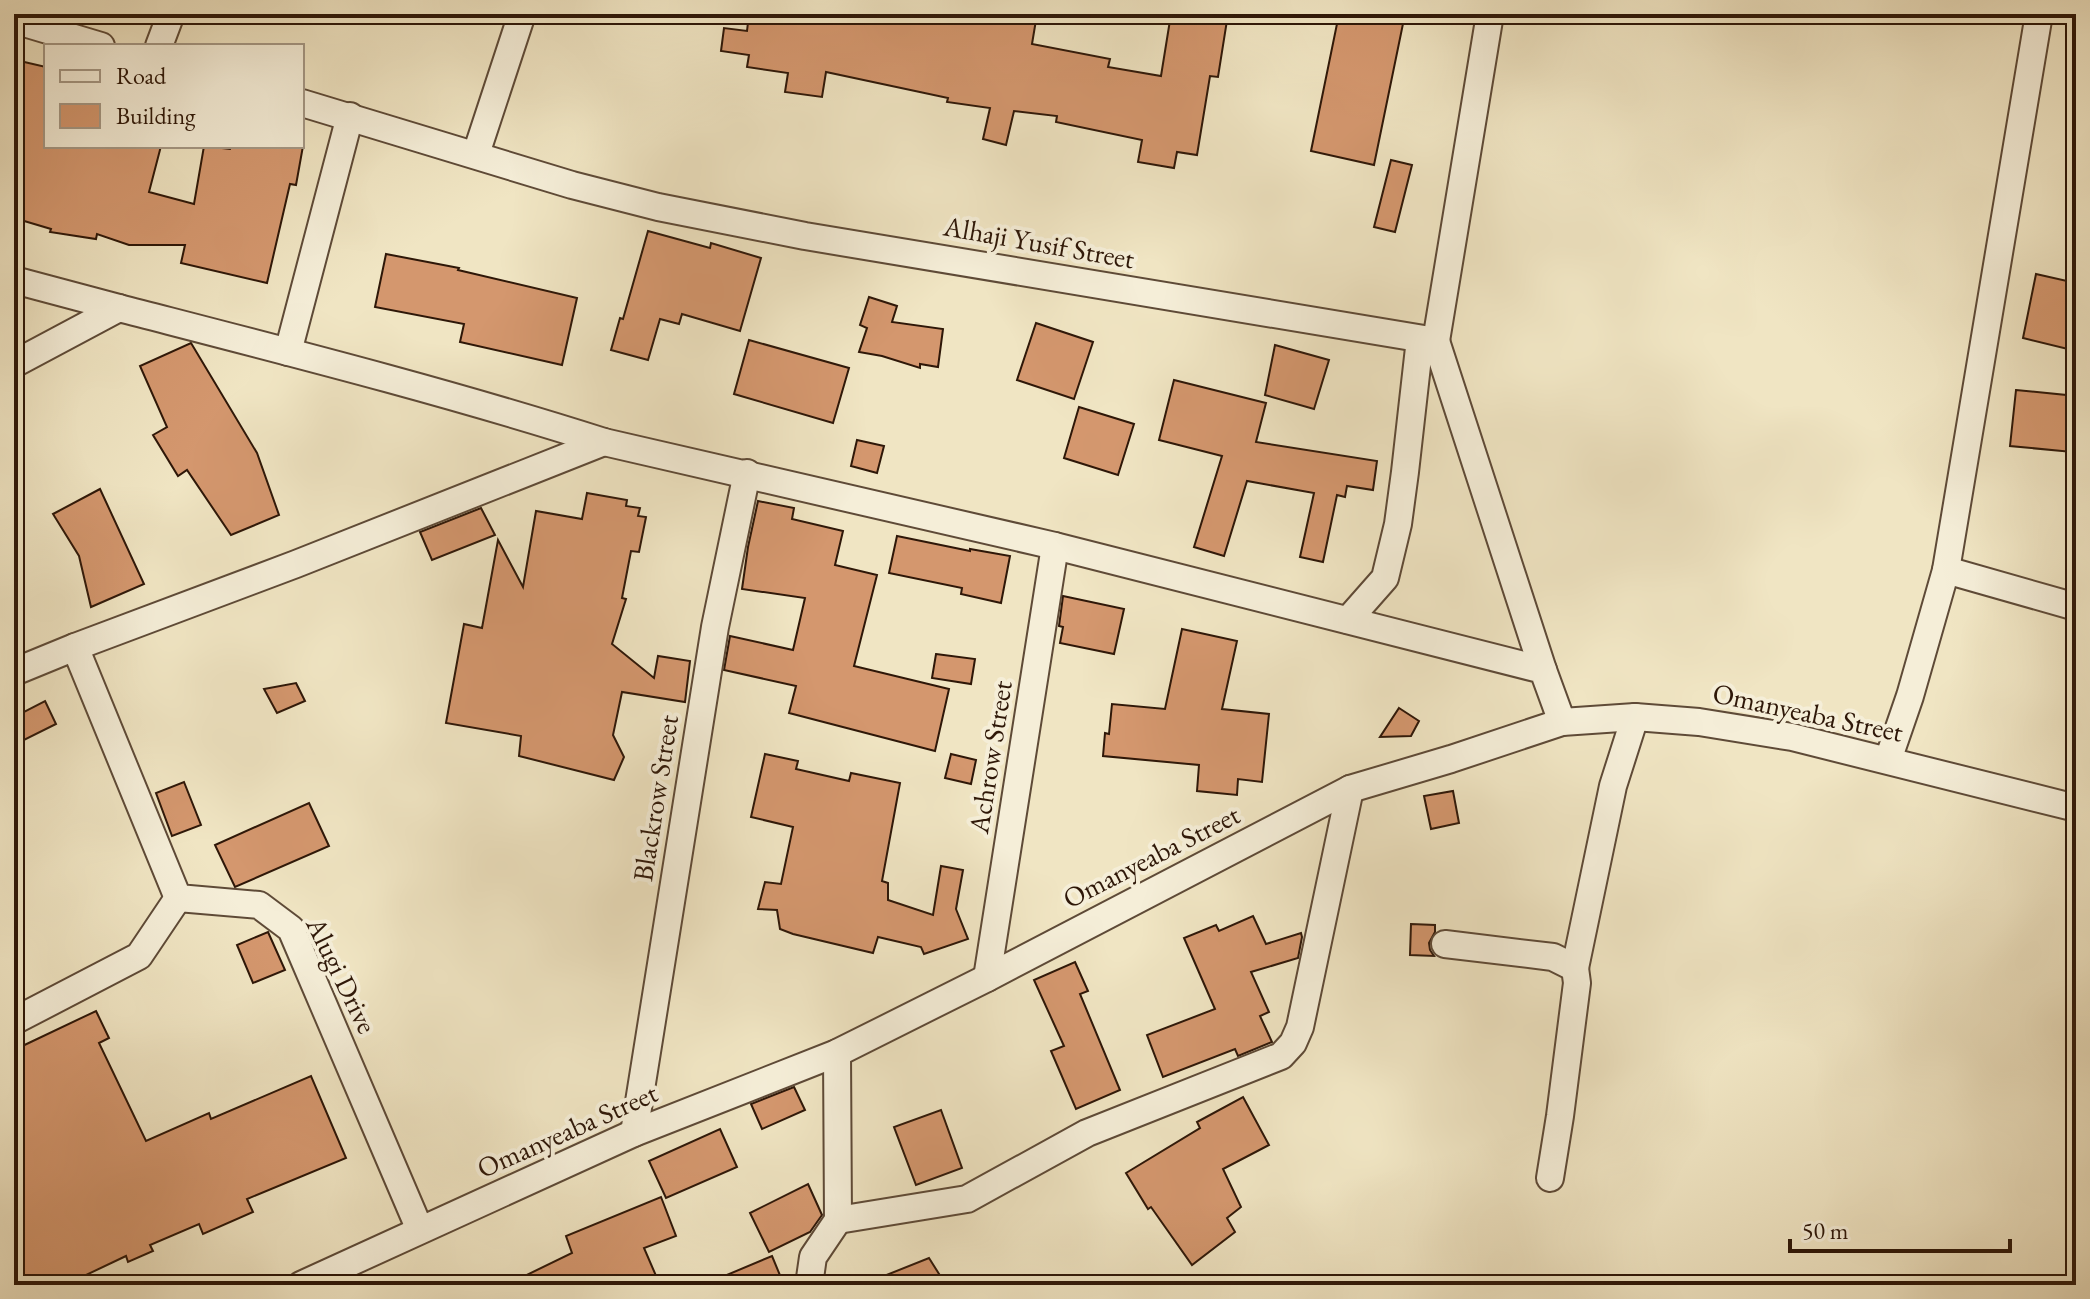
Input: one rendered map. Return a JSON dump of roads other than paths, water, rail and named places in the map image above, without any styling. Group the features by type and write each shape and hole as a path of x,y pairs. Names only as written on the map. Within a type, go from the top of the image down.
{"street":[{"path":"160,44 171,14"},
{"path":"476,154 522,14"},
{"path":"1348,620 1385,578 1398,524 1428,340 1490,14"},
{"path":"1888,760 1946,570 2039,14"},
{"path":"14,20 94,44"},
{"name":"Alhaji Yusif Street","path":"304,104 572,185 658,207 805,236 1428,340"},
{"path":"288,352 350,116"},
{"path":"14,280 288,352 604,442 1055,546 1543,670"},
{"path":"14,364 119,308"},
{"path":"1428,340 1562,722"},
{"path":"14,672 604,442"},
{"name":"Blackrow Street","path":"634,1133 715,627 747,473"},
{"name":"Achrow Street","path":"987,978 1055,546"},
{"path":"1946,570 2076,607"},
{"path":"14,1021 139,956 178,898 75,647"},
{"path":"1550,1178 1577,983 1575,968 1613,786 1635,717"},
{"name":"Omanyeaba Street","path":"301,1285 343,1277 420,1230 634,1133 837,1053 1350,789 1562,722 1635,717 1699,722 1792,737 2076,808"},
{"path":"838,1220 967,1199 1087,1133 1281,1056 1293,1043 1300,1027 1350,789"},
{"name":"Alugi Drive","path":"178,898 259,905 291,929 420,1230"},
{"path":"1445,944 1553,957 1575,968"},
{"path":"809,1285 813,1257 838,1220 837,1053"}]}
